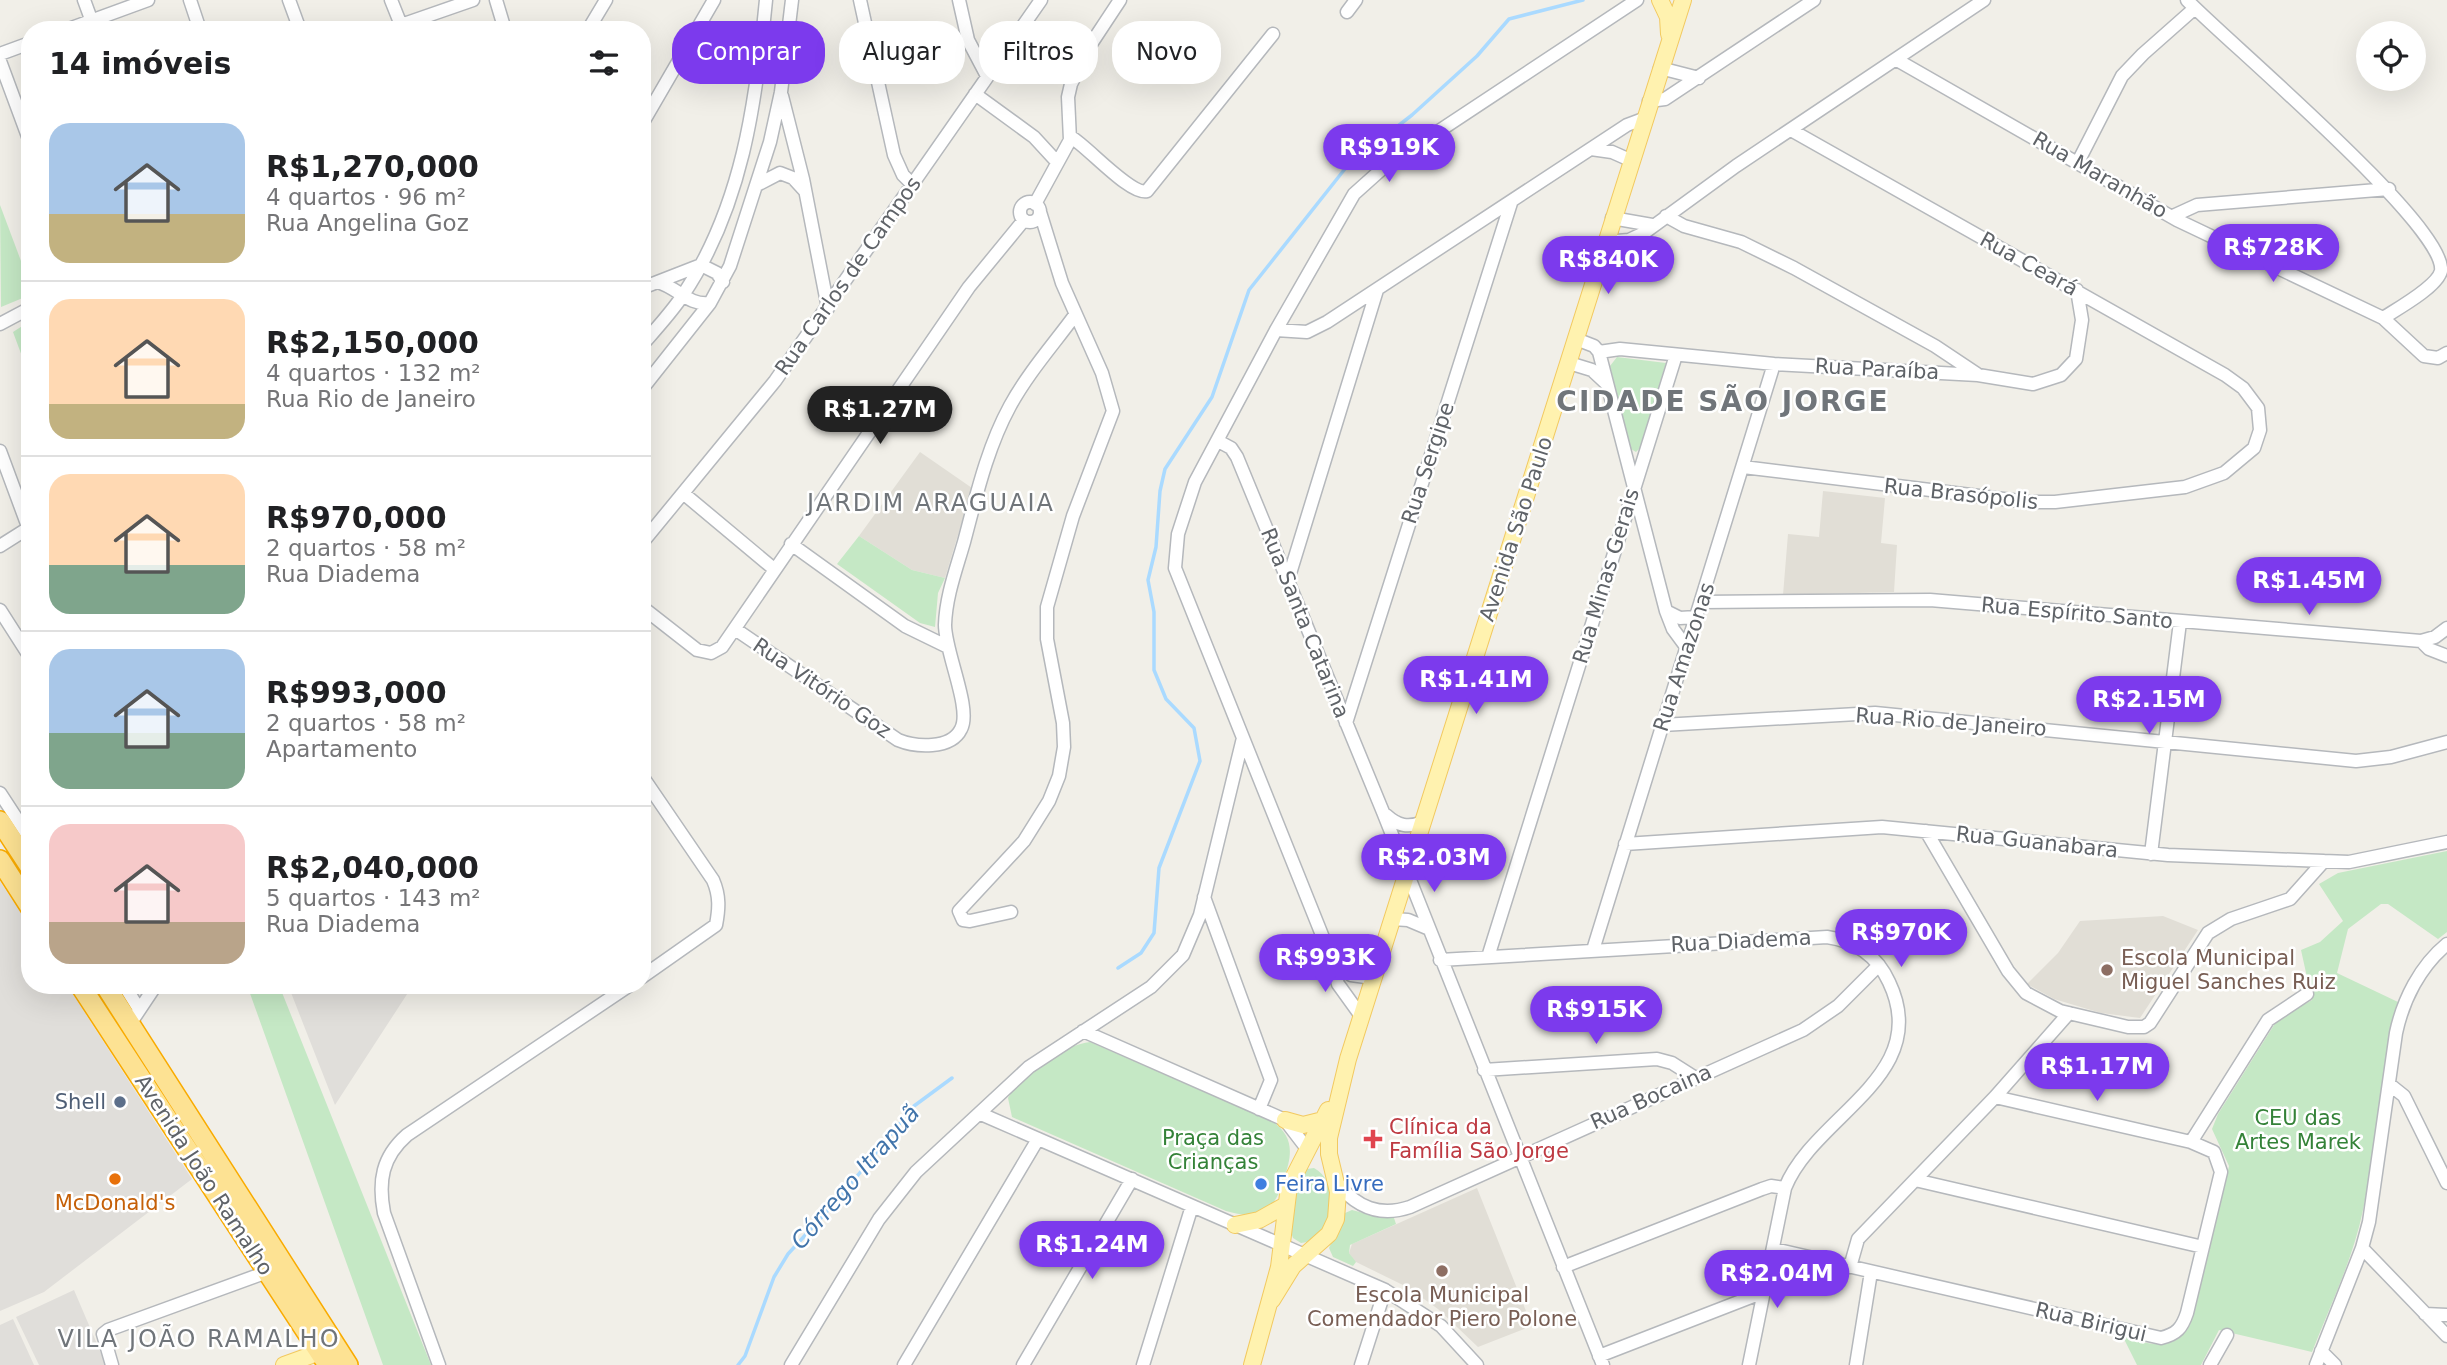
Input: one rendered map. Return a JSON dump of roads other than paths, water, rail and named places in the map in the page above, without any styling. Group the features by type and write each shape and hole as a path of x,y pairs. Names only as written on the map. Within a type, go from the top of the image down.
{"highway":[{"path":"0,821 21,836"},
{"path":"0,860 21,893"},
{"name":"Avenida João Ramalho","path":"86,994 324,1359"},
{"name":"Avenida João Ramalho","path":"113,994 134,1016 348,1365"},
{"path":"117,1043 134,1016"}],"main road":[{"name":"Avenida São Paulo","path":"1660,0 1668,17 1669,39"},
{"name":"Avenida São Paulo","path":"1272,1300 1293,1266 1307,1256 1333,1227 1338,1210 1329,1138 1348,1059 1569,363 1604,242 1683,0"},
{"name":"Avenida São Paulo","path":"1252,1365 1272,1300 1283,1245 1284,1206 1292,1178 1324,1120 1348,1059"},
{"path":"1285,1120 1303,1125 1324,1120"},
{"path":"1308,1150 1336,1179"},
{"path":"1236,1224 1259,1220 1284,1206"},
{"path":"284,1365 324,1359"}],"street":[{"path":"84,0 92,21"},
{"path":"102,21 148,0"},
{"path":"190,0 197,21"},
{"path":"289,0 297,21"},
{"path":"391,0 400,21"},
{"path":"418,21 473,0"},
{"path":"496,0 502,21"},
{"path":"593,21 606,0"},
{"path":"651,108 714,0"},
{"path":"651,334 683,295 701,265 732,191 749,132 759,77 766,0"},
{"path":"651,378 710,303 723,282 757,184 781,92 792,0"},
{"path":"860,0 894,155 903,175 912,184"},
{"path":"958,0 968,40 979,61"},
{"name":"Rua Carlos de Campos","path":"1026,21 1041,0"},
{"path":"651,614 697,650 711,653 717,651 734,629 970,287 1033,215 1071,137 1071,84 1091,44 1121,0"},
{"path":"1347,12 1356,0"},
{"path":"1361,1016 1338,984 1328,950 1175,568 1178,534 1195,482 1276,330 1354,194 1366,181 1637,0"},
{"path":"1649,101 1665,99 1814,0"},
{"path":"1604,242 1629,240 1984,0"},
{"path":"2078,162 2122,76 2191,4 2319,119 2389,189 2438,254 2441,264 2435,281 2383,318"},
{"path":"1071,137 1088,148 1137,191 1147,191 1273,34"},
{"path":"0,54 21,46"},
{"name":"Rua Maranhão","path":"1897,60 2173,216 2383,318 2424,356 2438,358 2447,353"},
{"path":"0,61 21,118"},
{"path":"1660,68 1699,78"},
{"name":"Rua Carlos de Campos","path":"651,532 770,388 982,84"},
{"path":"781,92 828,308"},
{"path":"975,94 1034,137 1057,162"},
{"path":"1276,330 1307,332 1377,290 1627,125 1643,119"},
{"name":"Rua Ceará","path":"1791,130 2225,375 2243,388 2258,408"},
{"path":"1591,149 1612,152 1630,160"},
{"path":"757,184 780,173 793,178 804,190"},
{"path":"2173,216 2197,205 2389,189"},
{"name":"Rua Sergipe","path":"1346,723 1510,203"},
{"path":"1012,912 970,921 964,920 959,911 1024,841 1049,801 1059,776 1064,747 1063,723 1047,639 1047,607 1073,516 1109,429 1113,411 1102,373 1075,315 1050,248 1033,215"},
{"path":"1666,216 1684,226 1741,242 1794,268 1935,346 1978,375"},
{"path":"1612,218 1652,225"},
{"path":"651,285 701,265 717,273 723,282"},
{"path":"658,282 673,287 696,303 710,303"},
{"path":"1288,580 1377,290"},
{"name":"Rua Paraíba","path":"1599,352 1620,349 1774,364 1978,375 2033,384 2049,381 2071,367 2079,350 2082,320 2077,290"},
{"path":"0,324 21,313"},
{"name":"Rua Vitório Goz","path":"734,629 898,740 919,747 951,739 961,729 963,714 946,646 951,581 988,457 1023,386 1075,315"},
{"path":"1576,339 1594,345 1599,352 1666,611 1672,629 1687,648"},
{"name":"Rua Minas Gerais","path":"1488,957 1675,355"},
{"path":"1569,363 1592,369 1607,384"},
{"name":"Rua Amazonas","path":"1593,950 1774,364"},
{"name":"Rua Brasópolis","path":"1742,467 1950,495 2054,502 2185,487 2224,473 2254,448 2260,430 2258,408"},
{"name":"Rua Santa Catarina","path":"1218,441 1231,448 1237,457 1383,812 1601,1361"},
{"path":"0,451 21,507"},
{"path":"683,493 774,569"},
{"path":"0,546 21,534"},
{"path":"791,544 905,625 946,646"},
{"name":"Rua Espírito Santo","path":"1702,603 1930,600 2421,641"},
{"path":"0,610 21,643"},
{"path":"1666,611 1680,618 1696,617"},
{"path":"2151,854 2180,622"},
{"path":"2447,628 2435,637 2421,641 2429,649 2447,656"},
{"name":"Rua Rio de Janeiro","path":"1662,725 1875,713 2356,761 2392,757 2447,742"},
{"path":"791,1365 865,1241 901,1190 1029,1067 1150,987 1183,955 1191,940 1204,897 1243,738"},
{"path":"651,789 713,880 718,893 719,909 716,925 651,971"},
{"path":"0,793 21,831"},
{"path":"1383,812 1395,823 1405,826 1423,822"},
{"name":"Rua Guanabara","path":"1625,844 1874,827 2151,854 2324,861 2366,860 2447,842"},
{"path":"1926,831 2008,971 2026,993 2041,1003 2069,1013 2128,1027 2144,1027 2150,1023 2208,933 2231,919 2290,899 2324,861"},
{"path":"1204,897 1271,1080 1259,1109"},
{"path":"1392,919 1408,920 1427,928"},
{"name":"Rua Diadema","path":"1440,960 1827,937 1855,944 1879,965 1896,997 1899,1014 1896,1047 1889,1063 1872,1085 1799,1160 1785,1188 1749,1365"},
{"path":"1191,940 1210,939 1223,948"},
{"path":"2316,1365 2370,1222 2389,1084 2403,1007 2420,975 2447,944"},
{"path":"1328,950 1339,966 1351,975 1373,978"},
{"name":"Rua Bocaina","path":"1336,1179 1363,1207 1392,1212 1803,1030 1838,1006 1879,965"},
{"path":"127,994 134,1016"},
{"path":"134,1016 150,994"},
{"path":"439,1365 384,1213 380,1188 384,1165 397,1144 407,1135 617,994"},
{"path":"1995,1097 2191,1142 2268,1020 2307,994"},
{"path":"1850,1267 1858,1239 1995,1097 2069,1013"},
{"path":"1083,1031 1285,1120 1308,1150"},
{"path":"1484,1070 1657,1059 1672,1063 1694,1077"},
{"path":"2389,1084 2401,1091 2446,1179"},
{"path":"2386,1110 2404,1111 2414,1117"},
{"path":"981,1114 1385,1290 1441,1326 1470,1362"},
{"path":"904,1365 1038,1139"},
{"name":"Rua Birigui","path":"1773,1249 2161,1338 2178,1332 2183,1324 2221,1172 2214,1152 2191,1142"},
{"path":"1023,1365 1132,1179"},
{"path":"1914,1180 2203,1247"},
{"path":"1563,1267 1762,1189 1771,1186 1785,1188"},
{"path":"1143,1365 1192,1206"},
{"path":"2362,1248 2447,1336"},
{"path":"112,1365 102,1342 103,1334 108,1329 267,1272"},
{"path":"1856,1365 1871,1272"},
{"path":"1361,1365 1385,1290"},
{"path":"1601,1361 1764,1292"},
{"path":"2426,1314 2447,1314"},
{"path":"2210,1365 2227,1335"},
{"path":"2321,1351 2335,1365"}],"waterway":[{"name":"Córrego Itrapuã","path":"1118,968 1141,953 1154,933 1159,868 1200,761 1194,728 1166,699 1154,670 1154,612 1148,580 1156,547 1160,491 1165,469 1212,397 1249,290 1348,165 1412,115 1477,56 1509,19 1583,0"},
{"name":"Córrego Itrapuã","path":"738,1365 745,1356 774,1277 788,1254 841,1196 914,1106 952,1078"}],"place":[{"name":"Escola Municipal Miguel Sanches Ruiz","path":"2107,970"},
{"name":"Shell","path":"120,1102"},
{"name":"Clínica da Família São Jorge","path":"1373,1139"},
{"name":"McDonald's","path":"115,1179"},
{"name":"Feira Livre","path":"1261,1184"},
{"name":"Escola Municipal Comendador Piero Polone","path":"1442,1271"}],"district":[{"name":"CIDADE SÃO JORGE","path":"1723,401"},
{"name":"JARDIM ARAGUAIA","path":"931,503"},
{"name":"VILA JOÃO RAMALHO","path":"199,1339"}],"park label":[{"name":"CEU das Artes Marek","path":"2298,1130"},
{"name":"Praça das Crianças","path":"1213,1150"}]}
